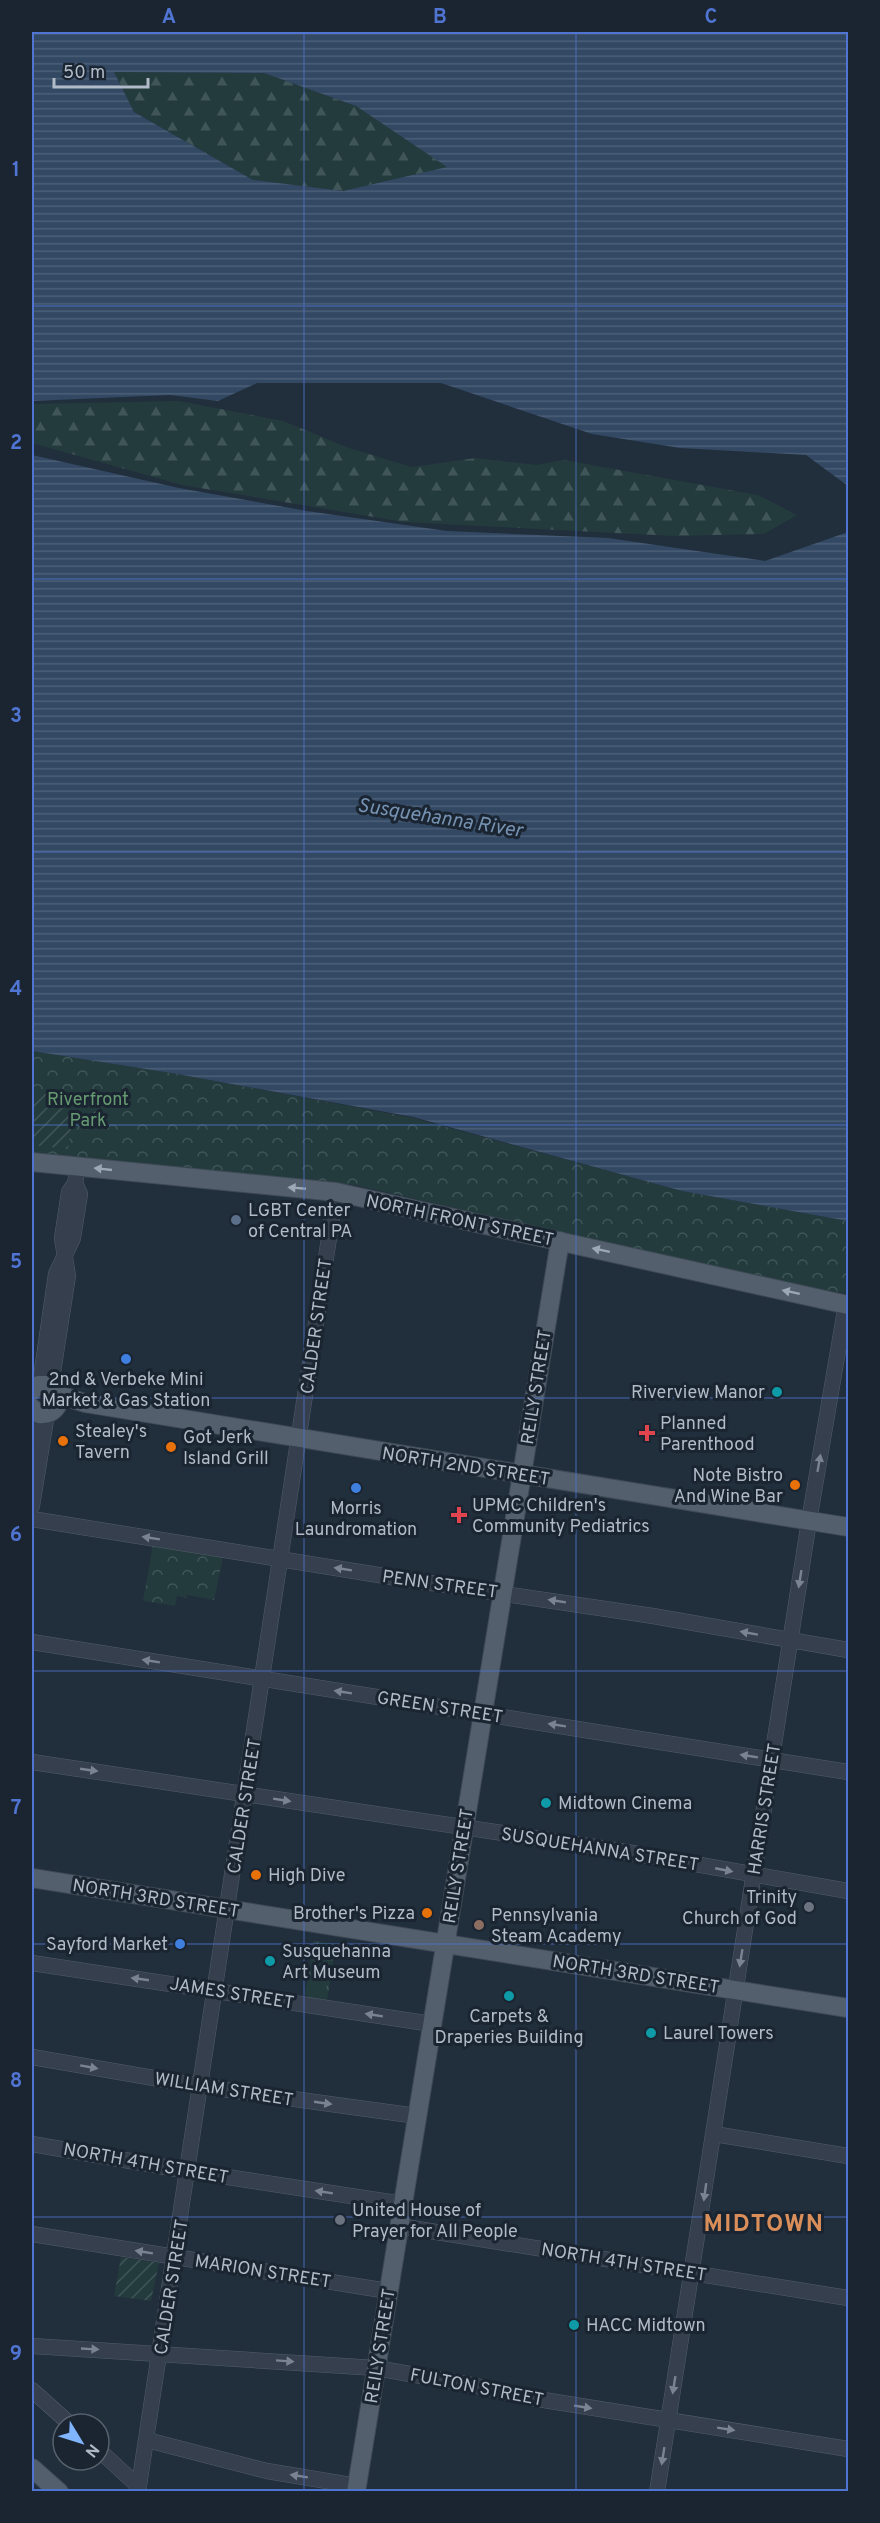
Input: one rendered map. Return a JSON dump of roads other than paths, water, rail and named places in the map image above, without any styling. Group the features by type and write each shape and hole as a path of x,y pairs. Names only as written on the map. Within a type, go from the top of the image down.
{"main road":[{"name":"NORTH FRONT STREET","path":"32,1162 76,1175 336,1192 847,1305"},
{"name":"REILY STREET","path":"356,2489 560,1241"},
{"name":"NORTH 2ND STREET","path":"44,1400 85,1403 298,1440 849,1527"},
{"name":"NORTH 3RD STREET","path":"32,1878 849,2008"},
{"path":"32,2468 59,2492"}],"street":[{"path":"32,1448 44,1400 68,1276 64,1257 73,1238 80,1194 76,1175"},
{"name":"CALDER STREET","path":"139,2489 176,2257 244,1794 264,1679 336,1192"},
{"name":"HARRIS STREET","path":"657,2492 809,1521 847,1305"},
{"path":"32,1506 44,1400"},
{"name":"PENN STREET","path":"32,1519 849,1650"},
{"name":"GREEN STREET","path":"32,1642 849,1772"},
{"name":"SUSQUEHANNA STREET","path":"32,1762 615,1850 849,1891"},
{"name":"JAMES STREET","path":"32,1963 432,2024"},
{"name":"WILLIAM STREET","path":"32,2057 200,2086 417,2116"},
{"path":"714,2134 849,2156"},
{"name":"NORTH 4TH STREET","path":"32,2144 403,2204"},
{"name":"NORTH 4TH STREET","path":"399,2226 849,2298"},
{"name":"MARION STREET","path":"32,2234 388,2291"},
{"name":"FULTON STREET","path":"32,2346 376,2368 525,2397 849,2449"},
{"path":"32,2390 57,2412"},
{"path":"147,2440 267,2471 356,2489"},
{"path":"111,2462 139,2489"}],"water":[{"path":"32,32 848,32 848,486 806,455 680,448 592,434 441,383 257,383 218,401 170,395 32,401","holes":["114,72 264,73 356,106 447,167 343,191 253,180 134,112"]},
{"name":"Susquehanna River","path":"32,455 179,488 307,511 447,531 608,538 765,561 848,532 848,1221 682,1191 413,1117 177,1074 32,1051"}],"place":[{"name":"LGBT Center of Central PA","path":"236,1220"},
{"name":"2nd & Verbeke Mini Market & Gas Station","path":"126,1359"},
{"name":"Riverview Manor","path":"777,1392"},
{"name":"Planned Parenthood","path":"647,1433"},
{"name":"Stealey's Tavern","path":"63,1441"},
{"name":"Got Jerk Island Grill","path":"171,1447"},
{"name":"Note Bistro And Wine Bar","path":"795,1485"},
{"name":"Morris Laundromation","path":"356,1488"},
{"name":"UPMC Children's Community Pediatrics","path":"459,1515"},
{"name":"Midtown Cinema","path":"546,1803"},
{"name":"High Dive","path":"256,1875"},
{"name":"Trinity Church of God","path":"809,1907"},
{"name":"Brother's Pizza","path":"427,1913"},
{"name":"Pennsylvania Steam Academy","path":"479,1925"},
{"name":"Sayford Market","path":"180,1944"},
{"name":"Susquehanna Art Museum","path":"270,1961"},
{"name":"Carpets & Draperies Building","path":"509,1996"},
{"name":"Laurel Towers","path":"651,2033"},
{"name":"United House of Prayer for All People","path":"340,2220"},
{"name":"HACC Midtown","path":"574,2325"}],"district":[{"name":"MIDTOWN","path":"764,2223"}],"park label":[{"name":"Riverfront Park","path":"88,1109"}]}
